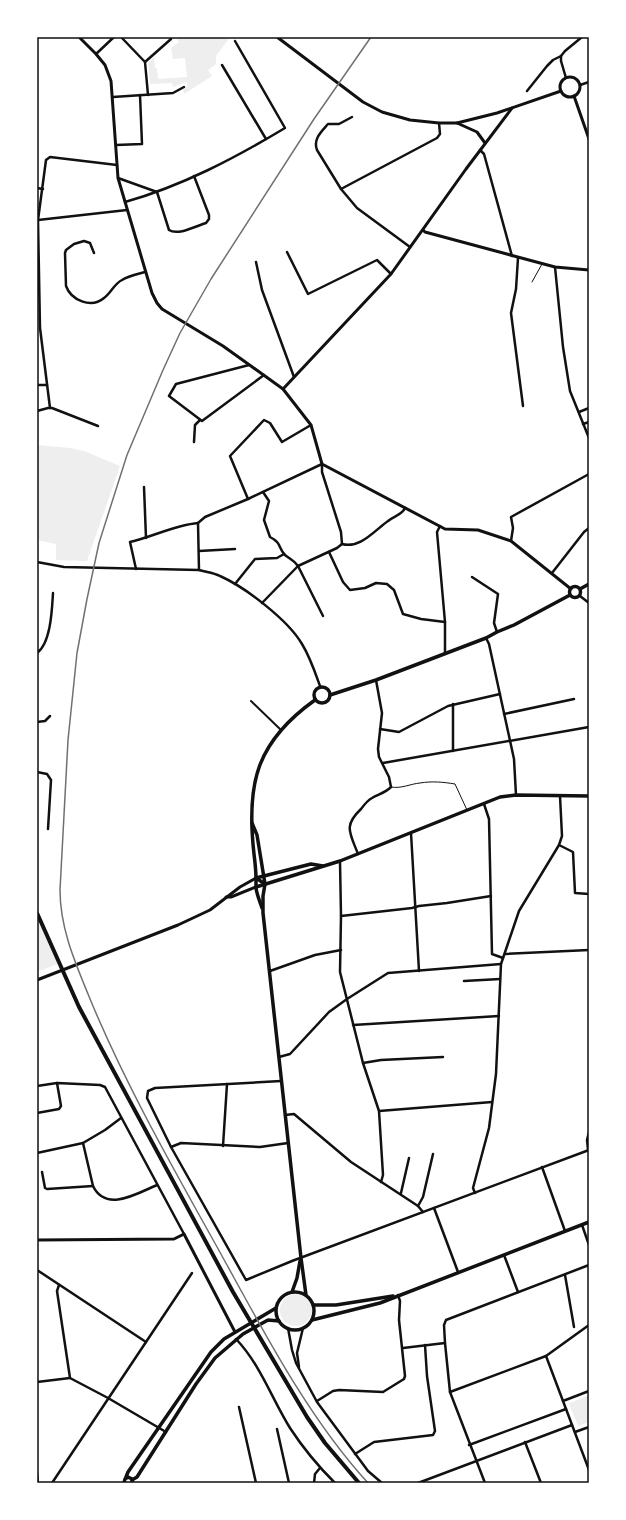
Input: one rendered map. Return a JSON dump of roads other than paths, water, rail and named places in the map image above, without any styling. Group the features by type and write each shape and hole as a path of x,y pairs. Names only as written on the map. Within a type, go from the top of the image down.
{"main road":[{"path":"570,595 571,589 576,587 580,589 589,584"},
{"path":"570,595 575,598 580,596 580,589"},
{"path":"315,700 323,703 328,700 330,695 376,680 486,638 570,595"},
{"path":"315,700 313,695 314,690 320,686 327,688 330,695"},
{"path":"263,913 256,887 252,836 252,804 254,784 261,760 281,730 304,708 315,700"},
{"path":"256,887 340,861 500,797 516,795 589,796"},
{"path":"252,823 257,835 264,875 265,884 263,913 306,1295"},
{"path":"256,878 311,864 324,866"},
{"path":"256,878 265,884"},
{"path":"37,913 79,1007 233,1292 307,1417 325,1443 358,1483"},
{"path":"126,1477 130,1478 132,1482 137,1477 215,1358 236,1338 268,1320 279,1321 288,1328 298,1330 303,1328 312,1320 380,1303 589,1222"},
{"path":"292,1292 297,1278 301,1258"},
{"path":"124,1483 124,1479 128,1472 160,1428 206,1359 224,1339 269,1314 276,1308 282,1298 292,1292 299,1292 306,1295 314,1305 312,1320"},
{"path":"314,1305 342,1304 398,1295"},
{"path":"276,1308 279,1321"}],"street":[{"path":"80,37 106,65 111,81 118,178 152,293 162,309 223,346 283,389 311,425 322,464 322,472 341,532 342,544"},
{"path":"96,54 114,37"},
{"path":"121,37 145,62 148,95"},
{"path":"277,37 363,102 394,116 410,120 457,123 512,108 561,91"},
{"path":"527,91 553,60 561,56 582,37"},
{"path":"145,62 171,39"},
{"path":"125,202 158,192 244,153 285,128 235,41"},
{"path":"561,56 566,78"},
{"path":"222,65 266,139"},
{"path":"566,78 575,78 580,85 578,93 574,96 565,96 561,91 560,84 566,78"},
{"path":"580,85 589,82"},
{"path":"113,97 173,93 184,87"},
{"path":"116,145 142,144 140,95"},
{"path":"574,96 589,139"},
{"path":"283,389 391,274 485,143 512,108"},
{"path":"352,117 339,124 328,124 317,138 315,144 317,150 341,189 357,208 410,247"},
{"path":"341,189 437,138 440,134 439,123"},
{"path":"457,123 476,132 485,143"},
{"path":"480,150 484,154 512,256"},
{"path":"50,408 40,328 38,259 38,220 46,162 50,157 117,165"},
{"path":"158,192 169,230 179,232 206,223 209,220 209,215 194,176"},
{"path":"118,178 158,192"},
{"path":"37,188 43,189"},
{"path":"38,220 127,210"},
{"path":"423,230 425,232 542,264 555,267 589,270"},
{"path":"94,253 91,245 84,241 70,245 65,253 67,290 75,299 80,301 91,303 101,300 122,280 145,272"},
{"path":"287,252 308,294 377,260 391,274"},
{"path":"518,258 516,289 511,313 523,406"},
{"path":"256,262 262,290 294,377"},
{"path":"555,267 563,347 570,391 589,438"},
{"path":"201,421 170,396 176,384 249,364"},
{"path":"194,442 195,425 264,375"},
{"path":"37,385 47,385"},
{"path":"37,411 50,408 98,426"},
{"path":"579,412 589,408"},
{"path":"248,498 230,456 264,420 270,423 282,442 311,425"},
{"path":"583,424 589,422"},
{"path":"136,569 130,542 189,523 198,522 205,517 322,464"},
{"path":"322,464 445,529 478,530 511,541 571,589"},
{"path":"511,541 513,528 512,517 589,474"},
{"path":"144,487 146,538"},
{"path":"263,492 268,501 264,520 270,537 277,541 284,554 294,559 323,616"},
{"path":"342,544 348,546 362,542 388,521 403,512 405,508"},
{"path":"198,522 199,570"},
{"path":"440,526 437,532 445,622 444,655"},
{"path":"552,573 584,532 589,528"},
{"path":"262,603 298,566 337,548 342,544"},
{"path":"199,551 235,549"},
{"path":"329,552 343,582 350,590 365,588 376,583 387,584 394,590 403,614 421,619 445,622"},
{"path":"235,584 255,559 278,558 284,554"},
{"path":"37,562 64,567 199,570 220,576 235,584 277,615 301,643 320,686"},
{"path":"472,577 498,594 494,623 497,632"},
{"path":"37,653 43,647 47,634 52,613 53,593"},
{"path":"580,596 589,603"},
{"path":"486,638 489,644 510,741 515,768 516,795"},
{"path":"358,854 349,830 353,817 371,798 384,793 391,787 389,777 379,757 378,749 382,713 376,680"},
{"path":"380,729 399,732 453,704 500,694"},
{"path":"504,714 574,700"},
{"path":"251,701 281,730"},
{"path":"453,704 453,751"},
{"path":"37,722 45,721 50,716"},
{"path":"383,763 589,727"},
{"path":"37,772 47,774 51,780 48,829"},
{"path":"475,1193 473,1188 488,1128 496,1074 501,964 519,911 559,845 562,836 560,796"},
{"path":"484,804 489,819 492,954 503,958"},
{"path":"411,833 419,971"},
{"path":"559,845 573,852 575,892 589,894"},
{"path":"340,861 340,972 363,1064 379,1111 383,1175 381,1182"},
{"path":"37,980 210,910 226,897 256,878"},
{"path":"226,897 231,897 256,887"},
{"path":"341,916 491,896"},
{"path":"269,971 315,955 341,950"},
{"path":"505,954 589,950"},
{"path":"279,1057 290,1054 329,1012 388,973 501,964"},
{"path":"464,982 500,979"},
{"path":"353,1025 498,1016"},
{"path":"363,1064 382,1060 443,1057"},
{"path":"281,1081 155,1088 148,1091 147,1098 171,1147 246,1280 589,1150 587,1140 589,1132"},
{"path":"37,1086 57,1083 100,1085 105,1087 235,1332"},
{"path":"37,1113 59,1109 61,1106 57,1083"},
{"path":"223,1146 227,1084"},
{"path":"379,1111 492,1102"},
{"path":"285,1115 294,1114 351,1162 401,1193 418,1206 423,1212"},
{"path":"37,1153 83,1143 105,1130 121,1118"},
{"path":"83,1143 93,1186 101,1197 116,1200 130,1197 157,1185"},
{"path":"171,1147 181,1143 260,1147 288,1143"},
{"path":"418,1206 423,1197 433,1154"},
{"path":"401,1193 409,1158"},
{"path":"542,1167 565,1231"},
{"path":"42,1172 45,1188 47,1189 93,1186"},
{"path":"434,1208 458,1272"},
{"path":"582,1225 589,1245"},
{"path":"37,1240 174,1238 184,1234"},
{"path":"504,1254 518,1292"},
{"path":"485,1483 450,1392 444,1325 446,1320 589,1265"},
{"path":"37,1270 146,1342"},
{"path":"52,1483 192,1272"},
{"path":"565,1275 574,1327"},
{"path":"58,1285 57,1291 70,1378"},
{"path":"317,1402 333,1390 383,1392 404,1379 406,1376 399,1320 400,1301 398,1295"},
{"path":"450,1392 546,1356 589,1325"},
{"path":"288,1328 292,1350 300,1372 317,1402 368,1472 382,1483"},
{"path":"300,1372 297,1353 303,1328"},
{"path":"236,1338 246,1350 290,1428 320,1468 335,1483"},
{"path":"403,1348 446,1343"},
{"path":"355,1454 374,1442 433,1435 436,1431 427,1376 425,1345"},
{"path":"546,1356 589,1470"},
{"path":"37,1382 70,1378 166,1432"},
{"path":"563,1401 589,1391"},
{"path":"239,1408 256,1483"},
{"path":"470,1445 566,1409"},
{"path":"418,1483 572,1425"},
{"path":"574,1432 589,1427"},
{"path":"278,1429 289,1483"},
{"path":"525,1442 541,1483"},
{"path":"314,1483 315,1474 320,1468"},
{"path":"37,1473 38,1483"}],"lane":[{"path":"532,282 542,264"},
{"path":"391,787 397,788 418,783 442,781 455,784 468,810"}],"railway":[{"path":"368,1483 344,1455 322,1425 281,1361 159,1142 114,1054 78,969 62,917 60,890 68,740 77,653 99,543 127,455 180,333 211,279 314,119 371,37"}]}
